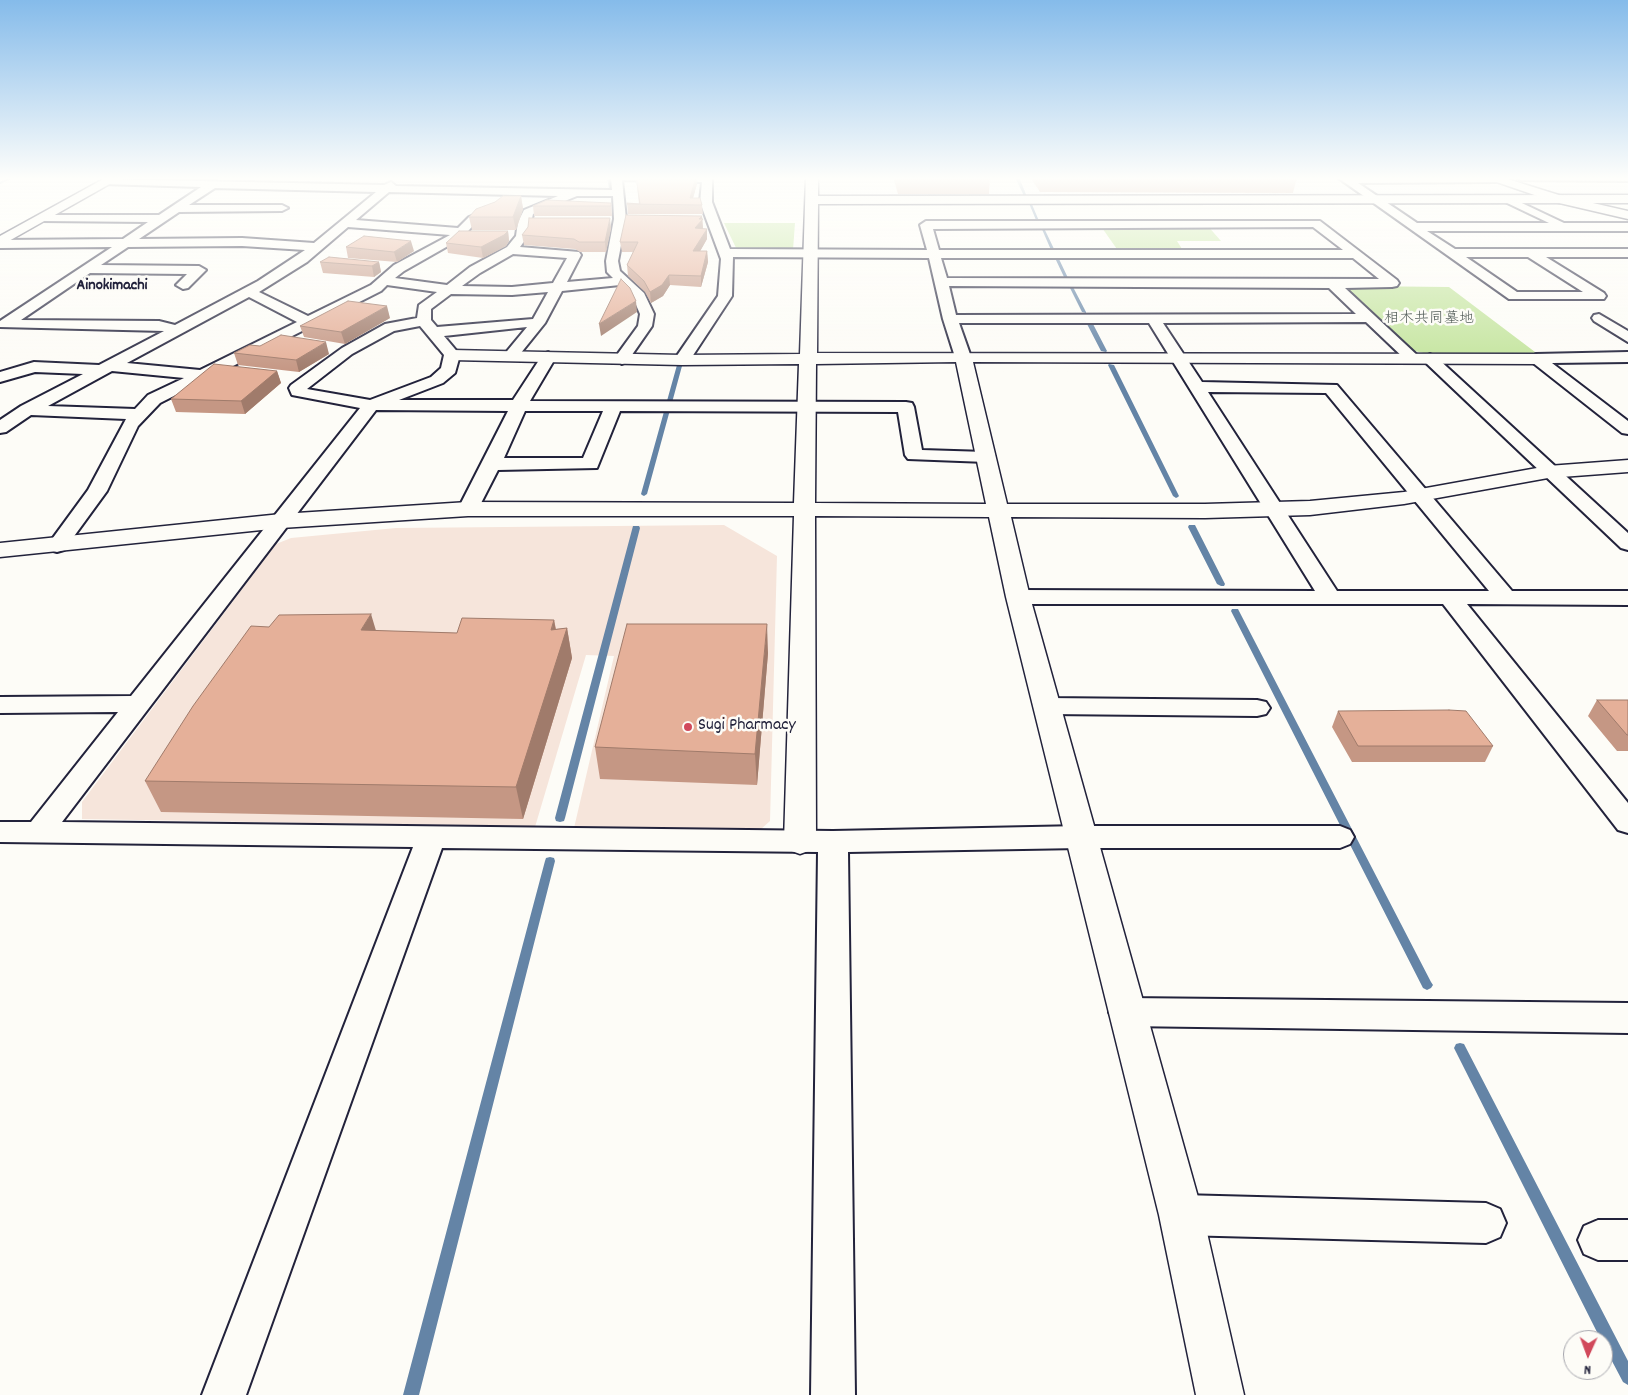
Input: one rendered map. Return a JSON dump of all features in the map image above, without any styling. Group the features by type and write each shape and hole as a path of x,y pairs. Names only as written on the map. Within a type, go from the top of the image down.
{"street":[{"path":"0,243 230,242"},
{"path":"243,242 319,254"},
{"path":"1,428 27,410 174,330 249,292 302,259 319,254 329,242"},
{"path":"57,546 97,490 117,454 130,424 154,399 212,372 376,288 382,274 399,268 443,242"},
{"path":"39,832 371,405 436,380 449,370 452,355 429,326 424,308 475,270 511,250 517,242"},
{"path":"613,242 609,255 614,272 639,296 647,314 645,326 622,359"},
{"path":"682,360 725,296 727,259 719,242"},
{"path":"812,242 804,509 832,1395"},
{"path":"931,242 950,318 963,357 1018,597 1181,1216 1220,1395"},
{"path":"941,282 1392,283 1341,242"},
{"path":"1436,242 1514,296 1599,296 1531,253"},
{"path":"1591,242 1628,263"},
{"path":"2,325 125,243"},
{"path":"511,250 580,255 538,323 511,356"},
{"path":"724,253 1356,254"},
{"path":"1452,253 1628,253"},
{"path":"1114,255 1130,282"},
{"path":"88,269 199,270 183,285"},
{"path":"382,274 449,290 512,291 558,289 623,281"},
{"path":"1334,284 1368,318 1422,359 1551,472 1628,544"},
{"path":"249,292 309,322"},
{"path":"950,318 1368,318"},
{"path":"1153,318 1330,598"},
{"path":"1624,318 1599,318 1628,338"},
{"path":"538,323 515,323 488,328 390,327 348,351 297,388 298,392 371,405 906,407 914,455 986,456"},
{"path":"2,325 158,325 174,330"},
{"path":"275,339 302,344"},
{"path":"329,348 348,351"},
{"path":"452,355 682,360 963,357 1422,359 1628,357"},
{"path":"468,509 492,464 519,405 548,357"},
{"path":"1536,359 1628,429"},
{"path":"0,377 34,367 245,372"},
{"path":"282,376 309,380"},
{"path":"1197,387 1331,388 1506,598"},
{"path":"492,464 590,464 614,406"},
{"path":"27,410 140,414"},
{"path":"0,550 57,546 280,521 468,509 1310,508 1420,495 1551,472 1628,466"},
{"path":"1018,597 1628,598"},
{"path":"1450,598 1628,823"},
{"path":"0,705 138,704"},
{"path":"1047,706 1257,708"},
{"path":"0,832 816,842 1081,837 1340,837"},
{"path":"224,1395 431,837"},
{"path":"1126,1012 1628,1018"},
{"path":"1181,1216 1486,1223"}],"shaded area":[{"path":"724,525 777,556 770,821 760,830 574,828 614,656 586,655 535,827 82,819 82,802 276,544 291,538 396,528"}],"green space":[{"path":"733,242 794,242 793,250 737,250"},
{"path":"1112,242 1178,242 1184,252 1119,252"},
{"name":"相木共同墓地","path":"1356,286 1449,287 1539,355 1424,353 1414,351 1348,289"}],"building":[{"path":"354,242 409,242 394,252 346,247"},
{"path":"447,242 490,242 481,247"},
{"path":"638,242 699,242 693,251 707,251 701,276 669,275 662,285 650,292 644,281 627,265"},
{"path":"329,257 379,262 372,266 320,262"},
{"path":"621,279 630,288 636,301 599,324"},
{"path":"348,301 387,306 341,332 300,326"},
{"path":"281,335 326,342 296,360 234,353 250,345 260,346"},
{"path":"214,364 277,371 241,401 171,399"},
{"path":"371,614 361,630 457,633 462,618 554,620 551,630 567,628 516,787 145,781 193,706 251,626 269,627 279,615"},
{"path":"627,624 767,624 755,754 595,747"},
{"path":"1597,700 1628,700 1628,735 1627,735"},
{"path":"1338,711 1466,711 1493,746 1358,746"}],"waterway":[{"path":"1049,242 1053,250"},
{"path":"1057,259 1066,277"},
{"path":"1071,287 1084,312"},
{"path":"1090,324 1104,351"},
{"path":"1111,365 1176,496"},
{"path":"644,494 679,366"},
{"path":"1192,527 1221,584"},
{"path":"560,818 636,528"},
{"path":"1235,611 1427,985"},
{"path":"411,1395 550,861"},
{"path":"1460,1048 1628,1377"}],"place":[{"name":"Sugi Pharmacy","path":"688,727"}],"district":[{"name":"Ainokimachi","path":"112,287"}]}
